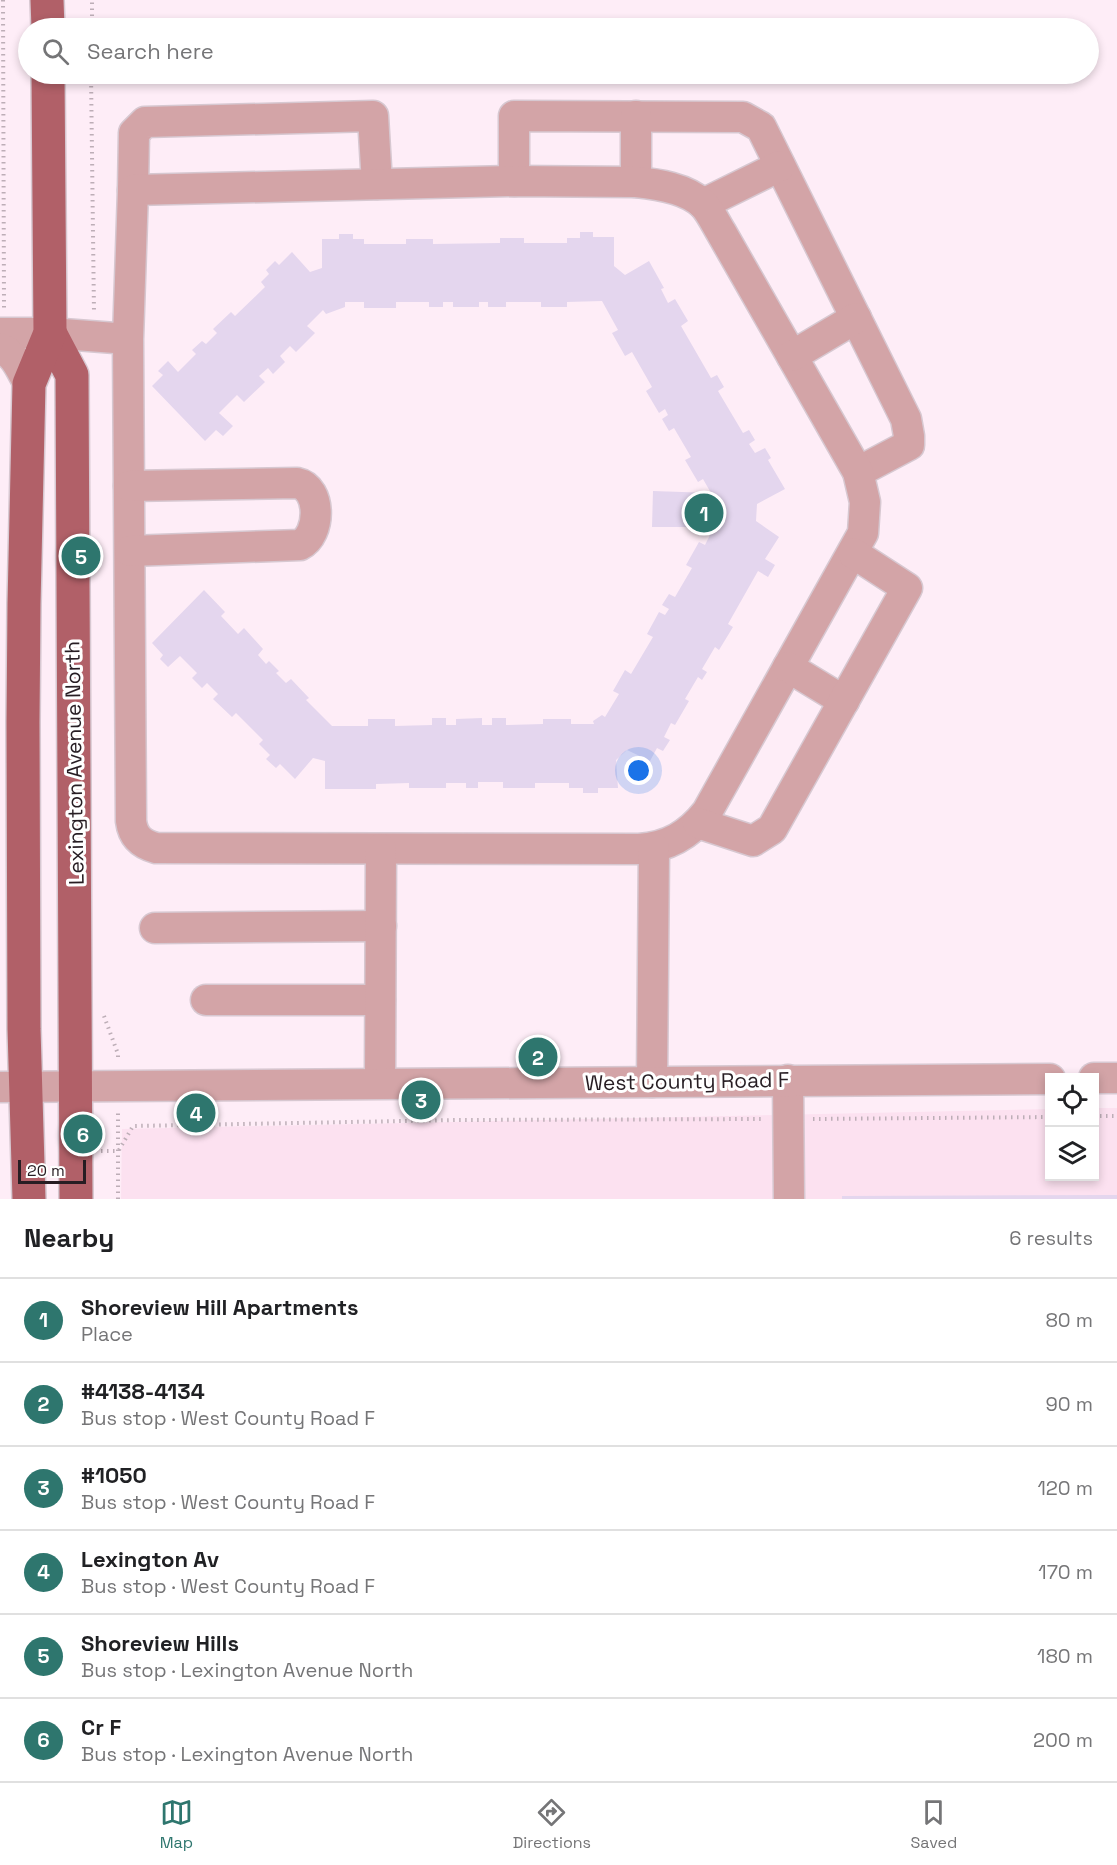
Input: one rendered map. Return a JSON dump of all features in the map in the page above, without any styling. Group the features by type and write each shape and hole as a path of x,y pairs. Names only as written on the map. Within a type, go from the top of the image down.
{"main road":[{"path":"47,0 48,18"},
{"name":"Lexington Avenue North","path":"29,1199 13,1087 29,384 50,333 48,84"},
{"name":"Lexington Avenue North","path":"50,333 72,375 76,1199"}],"street":[{"path":"133,190 514,181 636,182 681,191 703,204 858,472 865,502 864,522 863,532 853,553 706,812 698,823 669,844 654,848 156,848 139,841 132,831 128,339 134,133 145,122 373,116 376,184"},
{"path":"514,181 514,116 743,117 761,128 906,419 909,445 858,472"},
{"path":"636,116 636,182"},
{"path":"703,204 780,166"},
{"path":"792,356 856,318"},
{"path":"2,321 50,333 128,339"},
{"path":"0,348 13,357 29,384"},
{"path":"129,486 304,484 312,493 315,514 313,532 306,542 300,545 130,551"},
{"path":"698,823 753,841 772,829 907,588 853,553"},
{"path":"788,668 843,701"},
{"path":"652,1082 654,848"},
{"path":"380,1083 381,849"},
{"path":"155,928 381,926"},
{"path":"206,1000 380,1000"},
{"name":"West County Road F","path":"13,1087 1045,1078"},
{"path":"1099,1078 1117,1078"},
{"path":"789,1080 789,1199"}],"path":[{"path":"2,321 3,0"},
{"path":"92,0 92,18"},
{"path":"1099,1116 1117,1116"},
{"path":"118,1199 118,1151 133,1126 459,1120 1045,1117"}],"shaded area":[{"path":"1099,1108 1117,1108 1117,1199 121,1199 122,1129 1045,1109 1045,1181 1099,1181"}],"building":[{"path":"580,232 593,232 593,237 614,237 614,266 625,275 649,261 664,288 661,289 668,303 675,299 688,321 681,326 711,378 717,375 724,387 718,391 743,433 749,430 755,440 749,444 755,453 765,448 771,458 768,460 785,489 757,504 756,521 779,537 765,559 775,565 768,577 758,571 728,624 733,627 719,650 715,647 702,669 707,672 702,680 698,677 685,699 689,701 675,725 671,723 664,737 670,740 663,751 657,748 650,761 627,750 616,760 618,788 598,788 598,793 583,793 583,788 569,788 569,783 535,783 535,788 503,788 503,782 478,782 478,788 466,788 466,783 446,783 446,788 409,788 409,783 376,784 376,789 325,789 325,761 313,758 295,779 280,764 276,768 266,759 270,755 259,744 263,740 236,713 232,717 213,699 218,694 207,683 202,688 192,678 197,673 180,656 168,667 160,659 163,655 152,643 204,590 225,612 221,616 238,634 244,628 263,649 258,655 266,664 269,661 286,683 291,679 309,698 306,700 332,726 368,726 368,719 395,719 395,726 432,725 432,718 446,718 446,725 456,725 456,719 482,718 482,725 492,725 492,718 506,718 506,725 543,724 543,719 571,719 571,724 594,724 593,721 602,715 605,717 619,694 613,691 625,670 631,674 653,637 647,634 659,612 665,615 669,609 662,605 669,594 675,597 692,568 686,565 699,542 705,545 714,527 652,527 653,491 711,493 703,479 698,482 685,460 691,457 674,428 669,431 662,419 668,415 665,409 659,413 646,391 652,387 632,352 625,356 612,333 618,330 602,301 567,302 567,307 541,307 541,302 506,302 506,307 488,307 488,302 479,302 479,307 453,307 453,302 443,302 443,307 429,307 429,302 396,302 396,308 364,308 364,302 345,302 345,307 326,314 323,310 307,326 315,333 296,352 290,346 280,356 285,362 273,374 268,368 259,376 265,382 244,402 237,395 219,413 233,426 223,436 216,430 205,441 152,386 163,375 158,371 168,361 178,372 196,354 192,350 202,341 206,344 217,333 213,329 231,312 235,316 265,287 261,282 269,274 266,270 275,261 279,265 292,252 310,272 322,268 322,239 339,239 339,234 353,234 353,239 364,239 364,244 406,244 406,239 433,239 433,244 500,243 500,238 524,238 524,243 567,243 567,238 580,238"},
{"path":"1117,1195 1117,1199 842,1199 842,1196"}],"place":[{"name":"Shoreview Hill Apartments","path":"704,513"},
{"name":"Shoreview Hills","path":"81,556"},
{"name":"#4138-4134","path":"538,1057"},
{"name":"#1050","path":"421,1100"},
{"name":"Lexington Av","path":"196,1113"},
{"name":"Cr F","path":"83,1134"}]}
